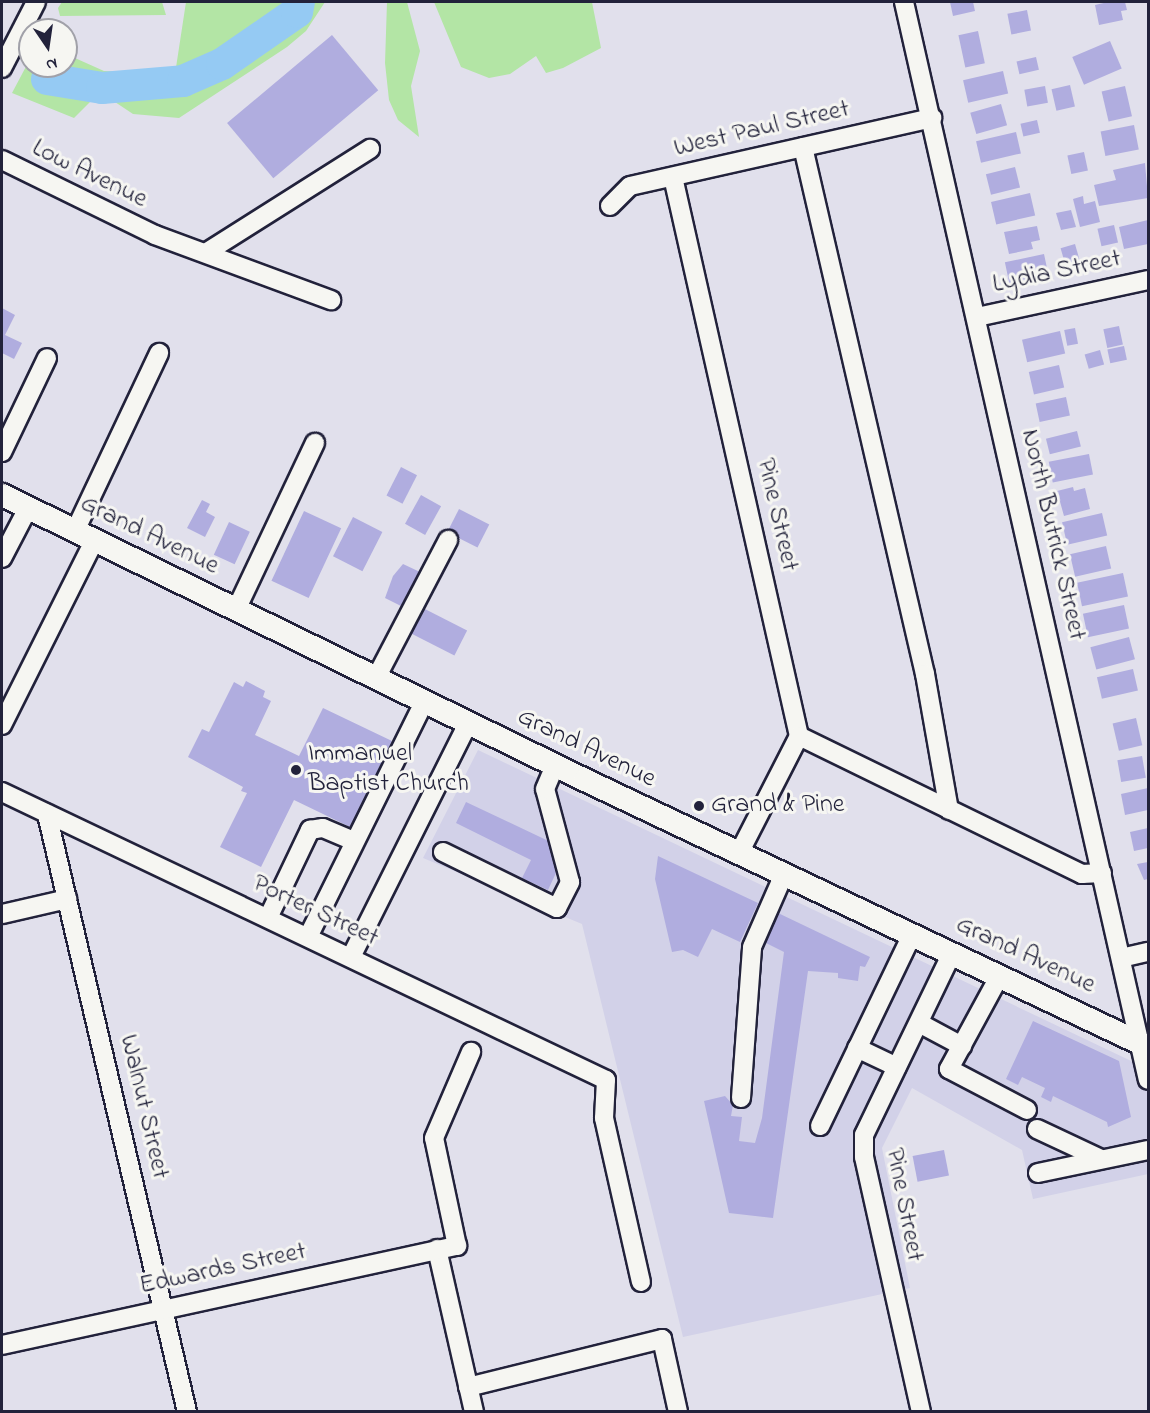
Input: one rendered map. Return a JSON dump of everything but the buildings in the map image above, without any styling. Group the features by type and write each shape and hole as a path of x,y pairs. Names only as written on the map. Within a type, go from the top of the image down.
{"main road":[{"name":"Grand Avenue","path":"2,495 424,702 1144,1045"}],"street":[{"path":"2,68 36,2"},
{"name":"North Butrick Street","path":"904,2 1121,958 1144,1045 1149,1080"},
{"name":"West Paul Street","path":"610,206 630,186 932,118"},
{"path":"803,147 925,674 949,810"},
{"path":"207,252 370,149"},
{"name":"Low Avenue","path":"2,160 155,235 207,252 330,300"},
{"name":"Pine Street","path":"673,177 799,736"},
{"name":"Lydia Street","path":"977,317 1149,280"},
{"path":"2,725 85,536 159,353"},
{"path":"2,452 47,358"},
{"path":"236,610 315,443"},
{"path":"2,558 28,508"},
{"path":"376,678 448,540"},
{"path":"308,937 424,702"},
{"path":"351,957 468,723"},
{"path":"739,853 799,736 1082,874 1102,873"},
{"path":"443,852 557,908 570,882 545,789 555,765"},
{"name":"Porter Street","path":"2,792 606,1080 604,1118 641,1282"},
{"name":"Walnut Street","path":"48,814 165,1308 187,1412"},
{"path":"268,918 310,830 332,831 354,841"},
{"path":"741,1098 752,947 784,874"},
{"path":"2,914 68,899"},
{"path":"820,1126 912,935"},
{"path":"1121,958 1149,952"},
{"name":"Pine Street","path":"921,1412 864,1157 864,1135 952,953"},
{"path":"1000,975 950,1069 1027,1110"},
{"path":"919,1023 962,1046"},
{"path":"857,1048 897,1067"},
{"name":"Edwards Street","path":"2,1345 457,1246 434,1138 471,1052"},
{"path":"1037,1129 1101,1160"},
{"path":"1038,1173 1149,1150"},
{"path":"437,1250 474,1412"},
{"path":"468,1387 662,1340 678,1412"}],"shaded area":[{"path":"478,750 1148,1069 1148,1174 1033,1199 1022,1150 912,1088 882,1148 910,1288 683,1337 582,924 423,858"}],"green space":[{"path":"62,2 162,2 166,15 60,16 58,8"},
{"path":"186,2 325,2 306,31 287,47 179,118 133,114 100,92 74,118 12,93 20,78 78,78 78,59 104,71 175,74"},
{"path":"387,2 407,2 420,51 411,86 419,137 398,120 389,100 385,63"},
{"path":"434,2 592,2 601,48 563,68 546,73 536,56 510,74 489,78 461,67"}],"waterway":[{"path":"47,79 102,88 183,81 222,64 297,12 299,2"}],"place":[{"name":"Immanuel Baptist Church","path":"296,770"},
{"name":"Grand & Pine","path":"699,806"}]}
